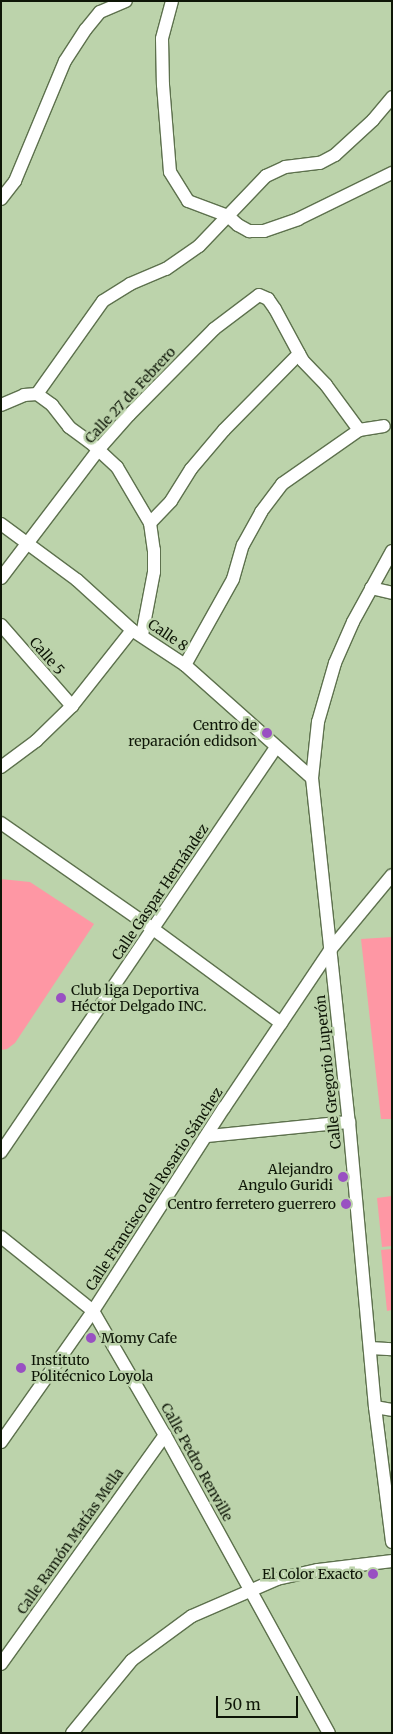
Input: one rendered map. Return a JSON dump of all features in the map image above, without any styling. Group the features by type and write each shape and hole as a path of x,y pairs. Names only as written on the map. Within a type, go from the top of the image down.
{"street":[{"path":"1,199 15,181 65,61 86,29 100,12 126,1"},
{"path":"172,1 162,39 163,85 170,172 188,201 228,216 238,225 249,230 264,231 298,219 392,172"},
{"path":"37,394 104,301 130,284 166,269 191,252 266,176 285,168 320,162 335,154 374,120 392,97"},
{"name":"Calle 27 de Febrero","path":"1,578 98,450 128,415 214,329 259,295 268,299 275,309 299,354"},
{"path":"150,523 171,501 191,469 224,430 299,354 303,362 326,385 359,430"},
{"path":"1,405 24,395 37,394 52,405 69,427 117,467 150,523 154,550 154,572 137,632 72,706 36,741 1,767"},
{"path":"185,665 233,578 242,546 261,512 282,484 359,430 384,426"},
{"name":"Calle 8","path":"1,524 77,580 137,632 185,665 276,748 312,778"},
{"name":"Calle Gregorio Luperón","path":"392,551 343,642 326,689 318,722 312,778 349,1122 376,1407 392,1542"},
{"path":"371,588 392,593"},
{"name":"Calle 5","path":"1,624 72,706"},
{"name":"Calle Gaspar Hernández","path":"1,1152 276,748"},
{"path":"1,824 153,929 281,1023"},
{"name":"Calle Francisco del Rosario Sánchez","path":"1,1442 93,1311 330,950 392,875"},
{"path":"208,1136 349,1122"},
{"name":"Calle Pedro Renville","path":"1,1237 93,1311 165,1435 329,1733"},
{"path":"370,1348 392,1350"},
{"path":"376,1407 392,1410"},
{"name":"Calle Ramón Matías Mella","path":"1,1664 165,1435"},
{"path":"72,1733 132,1660 192,1616 277,1579 318,1570 392,1561"}],"shaded area":[{"path":"1,879 30,882 94,924 15,1043 7,1049 1,1050"},
{"path":"392,937 392,1119 381,1119 361,939"},
{"path":"392,1196 392,1246 382,1247 377,1198"},
{"path":"392,1249 392,1310 387,1311 381,1250"}],"place":[{"name":"Centro de reparación edidson","path":"267,733"},
{"name":"Club liga Deportiva Héctor Delgado INC.","path":"61,998"},
{"name":"Alejandro Angulo Guridi","path":"343,1177"},
{"name":"Centro ferretero guerrero","path":"346,1204"},
{"name":"Momy Cafe","path":"91,1338"},
{"name":"Instituto Politécnico Loyola","path":"21,1368"},
{"name":"El Color Exacto","path":"373,1574"}]}
